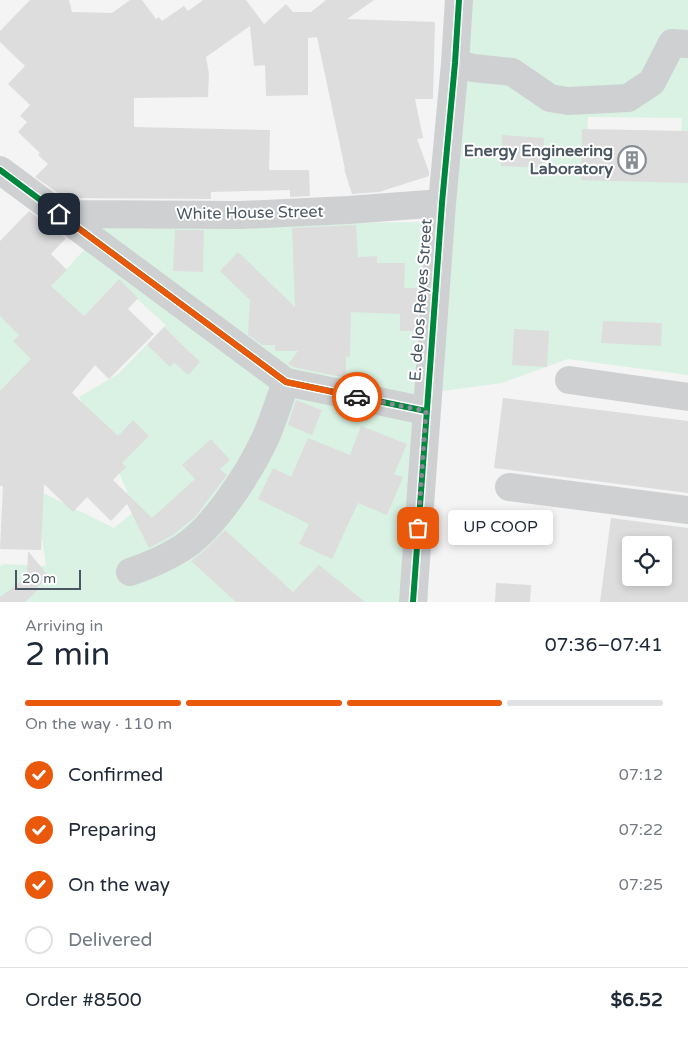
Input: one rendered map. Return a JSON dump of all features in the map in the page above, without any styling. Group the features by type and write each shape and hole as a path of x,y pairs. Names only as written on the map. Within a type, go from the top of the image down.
{"street":[{"name":"E. de los Reyes Street","path":"413,602 442,203 455,63 458,0"},
{"path":"455,63 473,68 512,72 550,98 568,101 628,98 652,82 672,43 688,44"},
{"path":"0,170 286,382 426,411"},
{"name":"White House Street","path":"59,214 241,215 442,203"},
{"path":"569,380 688,397"},
{"path":"130,572 148,566 184,547 216,518 244,476 265,439 286,382"},
{"path":"508,487 688,510"}],"green space":[{"path":"465,0 688,0 688,375 568,359 502,383 442,391","holes":["588,117 682,118 679,177 586,173"]},
{"path":"430,222 428,602 0,602 0,566 4,564 46,566 35,489 114,528 135,511 109,448 79,397 118,374 166,325 117,281 84,316 50,287 107,225"},
{"path":"7,308 56,358 0,445 0,316"}],"building":[{"path":"30,0 69,0 72,12 112,13 130,0 142,0 156,19 159,17 162,21 184,6 188,11 203,0 246,0 264,24 286,4 293,12 311,12 326,0 374,0 347,19 435,22 433,99 415,99 423,138 417,139 429,176 379,192 352,194 344,169 317,37 308,38 308,95 266,96 265,65 254,66 250,26 206,57 209,74 208,97 134,98 134,127 270,130 269,170 309,170 310,196 290,197 290,190 211,192 211,199 65,198 35,177 48,164 38,155 40,153 18,132 27,122 20,116 30,105 8,84 25,66 0,42 0,31"},
{"name":"Energy Engineering Laboratory","path":"582,129 688,131 688,183 581,180"},
{"path":"502,135 544,138 542,168 501,166"},
{"path":"29,211 66,238 51,254 67,270 51,286 84,316 119,279 138,298 128,309 154,334 109,379 95,365 72,393 118,436 133,420 149,436 122,463 126,467 113,480 152,518 195,479 182,465 211,439 230,460 220,469 227,475 195,517 173,535 149,548 127,504 111,521 87,497 73,512 44,484 41,550 0,549 3,486 0,486 0,391 31,359 13,341 19,335 0,316 0,241"},
{"path":"356,225 358,257 377,256 377,263 405,263 404,288 417,288 417,305 419,305 417,331 400,331 400,314 351,312 350,357 346,356 346,378 293,367 288,364 298,351 275,351 275,345 262,345 248,335 250,300 220,271 238,252 295,307 292,228"},
{"path":"175,230 204,230 203,272 173,271"},
{"path":"603,321 662,323 661,346 601,343"},
{"path":"164,327 200,362 188,375 174,362 170,367 147,345"},
{"path":"514,329 549,331 547,367 512,365"},
{"path":"503,398 688,421 688,493 494,468"},
{"path":"296,400 322,410 312,435 288,425"},
{"path":"361,426 407,444 394,474 403,477 387,515 358,503 332,559 299,544 309,524 258,499 273,468 291,477 308,438 350,455"},
{"path":"611,518 688,528 688,602 600,602"},
{"path":"225,530 293,592 319,565 365,602 236,602 191,561"},
{"path":"28,551 49,577 36,588 38,590 25,602 0,602 0,597 27,577"},
{"path":"496,583 531,585 530,602 495,602"}],"cycle path":[{"path":"413,602 459,0"},
{"path":"0,170 286,382 426,411"}],"way so far":[{"path":"357,397 426,411 418,528"}],"place":[{"name":"Energy Engineering Laboratory","path":"632,160"},
{"name":"UP COOP","path":"418,528"}],"route":[{"path":"59,214 286,382 357,397"}]}
